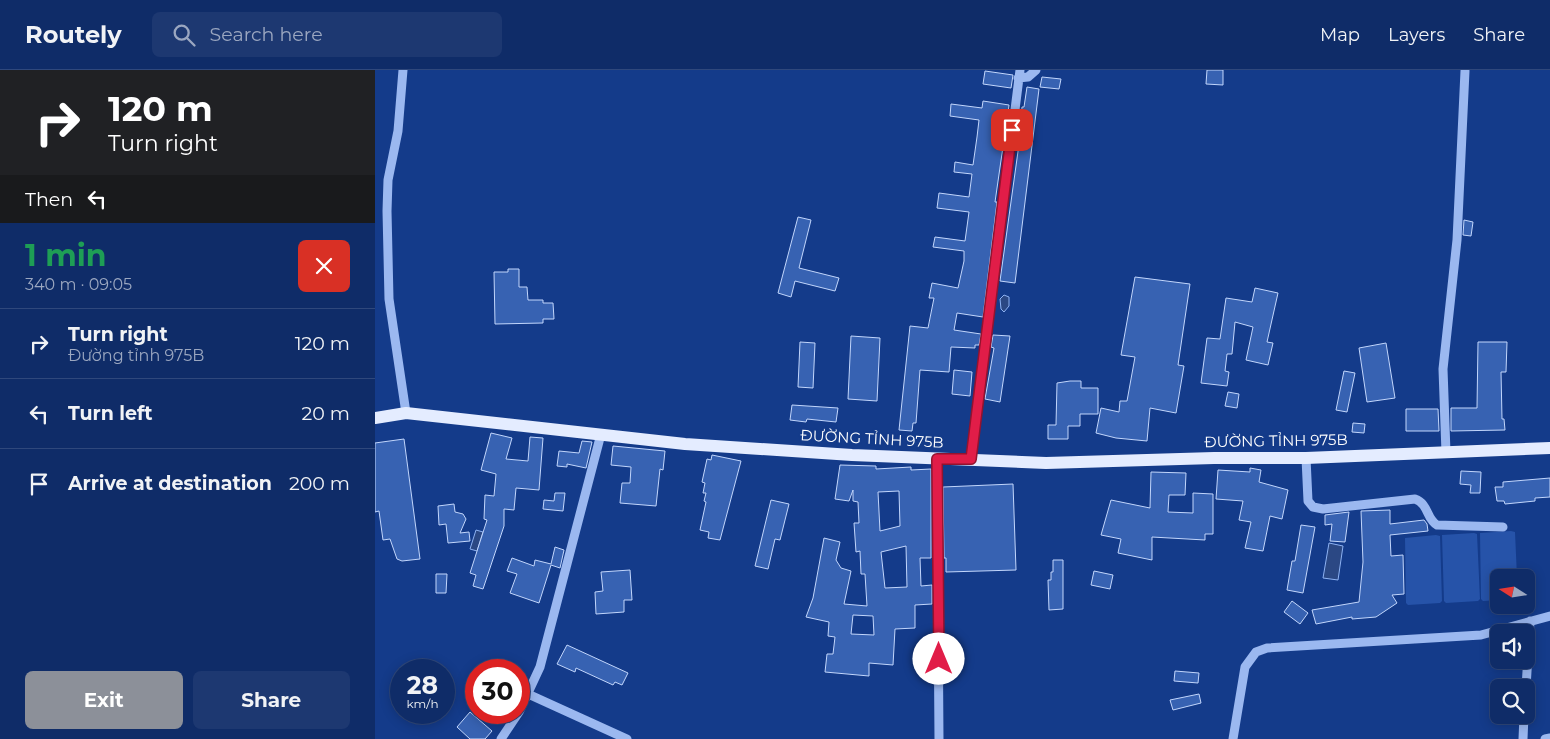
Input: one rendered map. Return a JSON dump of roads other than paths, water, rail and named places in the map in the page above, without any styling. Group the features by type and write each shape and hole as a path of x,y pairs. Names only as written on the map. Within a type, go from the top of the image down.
{"main road":[{"name":"ĐƯỜNG TỈNH 975B","path":"375,418 406,413 685,444 937,459 1046,463 1196,458 1306,458 1550,448"}],"street":[{"path":"403,70 398,131 388,180 387,211 389,299 406,413"},
{"path":"971,459 1019,74 1028,77 1036,70"},
{"path":"1446,453 1443,369 1457,240 1465,70"},
{"path":"530,690 540,667 601,434"},
{"path":"1306,458 1308,501 1313,507 1323,509 1415,499 1424,504 1431,520 1437,525 1503,527"},
{"path":"937,459 939,739"},
{"path":"1233,739 1245,667 1255,652 1267,648 1481,635 1550,616"},
{"path":"1527,679 1530,621"},
{"path":"530,695 627,739"},
{"path":"501,739 511,724"},
{"path":"1523,739 1524,724"},
{"path":"1545,739 1550,738"}]}
